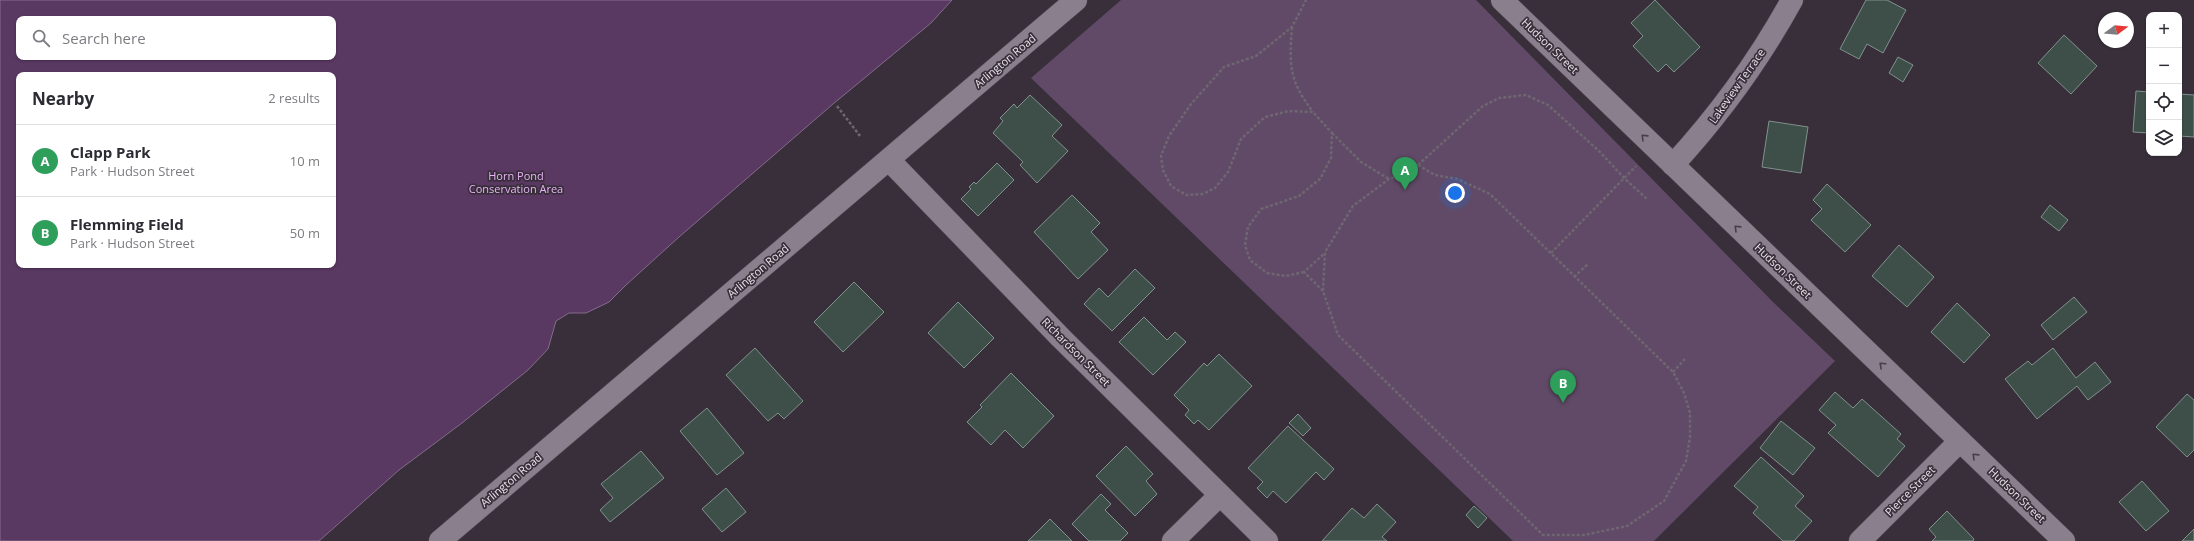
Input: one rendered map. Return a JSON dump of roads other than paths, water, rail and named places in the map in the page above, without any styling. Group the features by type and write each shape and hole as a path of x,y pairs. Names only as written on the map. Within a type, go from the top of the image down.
{"street":[{"name":"Arlington Road","path":"440,541 1076,0"},
{"name":"Hudson Street","path":"1502,0 2064,541"},
{"name":"Lakeview Terrace","path":"1673,166 1723,107 1760,53 1792,0"},
{"name":"Richardson Street","path":"889,160 1060,338 1267,541"},
{"name":"Pierce Street","path":"1860,541 1960,441"},
{"path":"1173,541 1220,495"}],"place":[{"name":"Clapp Park","path":"1405,190"},
{"name":"Flemming Field","path":"1563,403"}],"park label":[{"name":"Horn Pond Conservation Area","path":"516,182"}]}
